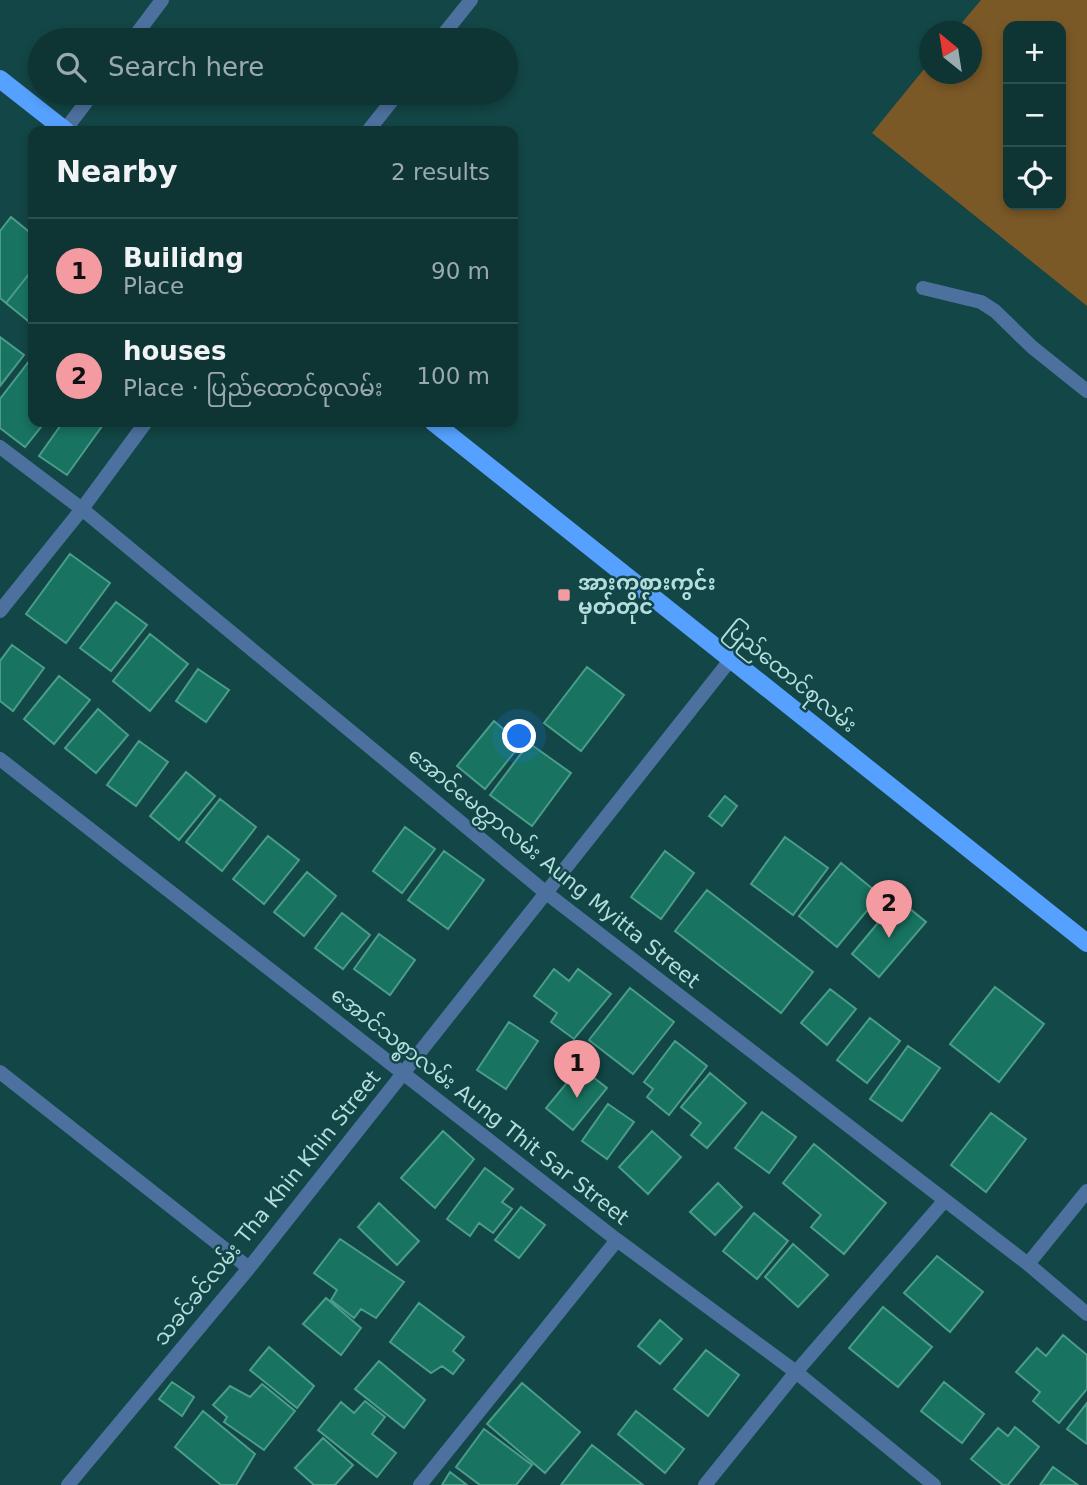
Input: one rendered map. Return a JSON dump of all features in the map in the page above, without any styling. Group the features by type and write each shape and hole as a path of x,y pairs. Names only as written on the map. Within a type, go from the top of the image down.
{"main road":[{"path":"0,79 28,101"},
{"path":"32,105 59,126"},
{"name":"ပြည်ထောင်စုလမ်း","path":"439,427 1087,943"}],"street":[{"path":"141,28 162,0"},
{"path":"449,28 471,0"},
{"path":"69,126 84,105"},
{"path":"372,126 389,105"},
{"path":"923,288 988,306 1010,323 1032,347 1087,391"},
{"path":"0,611 82,509 142,427"},
{"name":"အောင်မေတ္တာလမ်း Aung Myitta Street","path":"0,447 82,509 545,892 945,1200 1087,1314"},
{"name":"သခင်ခင်လမ်း Tha Khin Khin Street","path":"68,1485 249,1268 731,659"},
{"name":"အောင်သစ္စာလမ်း Aung Thit Sar Street","path":"0,759 617,1240 796,1372 934,1485"},
{"path":"0,1072 249,1268"},
{"path":"1028,1265 1087,1191"},
{"path":"705,1485 796,1372 945,1200"},
{"path":"420,1485 617,1240"}],"shaded area":[{"path":"981,0 1087,0 1087,306 872,133 919,75 919,84 982,84 982,21 963,21"}],"building":[{"path":"11,217 28,231 28,275 6,303 0,298 0,231"},
{"path":"28,275 28,321 6,303"},
{"path":"0,337 24,355 0,386"},
{"path":"28,363 28,427 41,427 25,447 0,428 0,399"},
{"path":"59,427 101,427 67,475 39,456"},
{"path":"70,554 110,583 66,643 26,614"},
{"path":"116,602 147,625 111,671 80,648"},
{"path":"150,634 188,664 150,711 113,681"},
{"path":"12,645 44,668 13,711 0,701 0,661"},
{"path":"587,667 624,695 581,751 544,723"},
{"path":"198,669 229,690 206,722 176,701"},
{"path":"59,676 90,700 54,744 24,719"},
{"path":"98,709 128,735 96,773 65,748"},
{"path":"494,721 521,744 485,789 457,766"},
{"path":"139,741 168,762 136,806 107,785"},
{"path":"529,743 571,773 532,826 490,795"},
{"path":"186,772 215,796 179,840 150,816"},
{"path":"725,796 737,806 722,826 709,816"},
{"path":"220,799 256,827 222,871 186,842"},
{"path":"405,827 435,849 402,893 373,871"},
{"path":"268,836 299,860 264,904 233,879"},
{"path":"785,837 828,868 793,915 751,884"},
{"path":"444,851 484,880 448,929 408,900"},
{"path":"665,851 694,873 661,919 631,897"},
{"path":"841,863 880,895 837,947 799,916"},
{"path":"307,872 336,896 304,936 274,912"},
{"path":"707,890 813,972 781,1013 675,931"},
{"path":"898,899 926,922 879,977 852,954"},
{"path":"342,913 370,935 343,969 315,948"},
{"path":"379,934 415,960 390,995 354,969"},
{"path":"554,969 569,981 578,969 611,994 574,1039 551,1022 557,1013 534,996"},
{"path":"995,987 1044,1024 999,1082 950,1044"},
{"path":"630,988 674,1022 633,1074 589,1040"},
{"path":"830,989 856,1009 827,1045 801,1023"},
{"path":"870,1018 900,1041 867,1083 837,1060"},
{"path":"509,1022 538,1041 506,1089 477,1070"},
{"path":"675,1041 707,1066 669,1115 647,1097 653,1089 644,1082"},
{"path":"908,1046 940,1068 902,1121 870,1099"},
{"path":"580,1067 607,1088 573,1130 546,1108"},
{"path":"710,1073 746,1103 707,1148 691,1135 701,1123 681,1107"},
{"path":"608,1104 634,1122 607,1159 582,1141"},
{"path":"762,1112 796,1137 769,1173 735,1148"},
{"path":"991,1113 1026,1139 986,1192 951,1165"},
{"path":"443,1131 474,1159 435,1208 401,1178"},
{"path":"652,1131 681,1157 648,1194 619,1167"},
{"path":"814,1144 886,1203 844,1254 811,1227 821,1215 783,1183"},
{"path":"485,1168 513,1189 502,1202 512,1209 493,1233 479,1223 470,1236 447,1219"},
{"path":"718,1183 742,1207 715,1235 690,1212"},
{"path":"379,1203 419,1241 397,1265 358,1227"},
{"path":"521,1207 545,1225 519,1258 495,1240"},
{"path":"754,1213 788,1241 757,1279 723,1251"},
{"path":"340,1239 404,1282 376,1318 361,1309 354,1318 331,1300 337,1290 314,1273"},
{"path":"793,1244 828,1275 798,1307 765,1277"},
{"path":"937,1256 983,1292 950,1332 904,1293"},
{"path":"326,1298 361,1328 341,1355 303,1324"},
{"path":"419,1303 464,1337 453,1351 464,1360 453,1374 442,1366 431,1373 390,1342"},
{"path":"883,1307 932,1347 898,1387 849,1348"},
{"path":"660,1320 682,1339 660,1364 638,1346"},
{"path":"1063,1335 1087,1355 1087,1389 1059,1423 1033,1401 1040,1392 1016,1372 1037,1348 1046,1356"},
{"path":"269,1347 314,1386 297,1408 250,1370"},
{"path":"706,1350 739,1375 708,1416 674,1389"},
{"path":"379,1361 425,1400 404,1428 355,1389"},
{"path":"172,1382 194,1397 182,1416 159,1399"},
{"path":"944,1382 984,1414 962,1443 921,1411"},
{"path":"522,1383 580,1432 545,1473 487,1424"},
{"path":"262,1384 295,1411 264,1450 224,1422 227,1417 213,1405 230,1386 250,1397"},
{"path":"365,1401 385,1417 372,1434 396,1453 377,1477 318,1430 341,1402 354,1413"},
{"path":"1087,1403 1087,1444 1067,1429"},
{"path":"203,1411 255,1454 236,1485 221,1485 175,1447"},
{"path":"636,1411 684,1449 665,1473 618,1434"},
{"path":"1015,1427 1039,1447 1008,1485 1003,1485 971,1459 998,1428 1008,1436"},
{"path":"484,1429 532,1465 516,1485 480,1485 456,1467"},
{"path":"323,1438 353,1465 335,1485 314,1485 295,1468"},
{"path":"592,1445 643,1485 561,1485"},
{"path":"1053,1467 1078,1485 1040,1485"},
{"path":"450,1472 467,1485 442,1485"}],"place":[{"name":"အားကစားကွင်း မှတ်တိုင်","path":"564,595"},
{"name":"houses","path":"889,938"},
{"name":"Builidng","path":"577,1098"}]}
